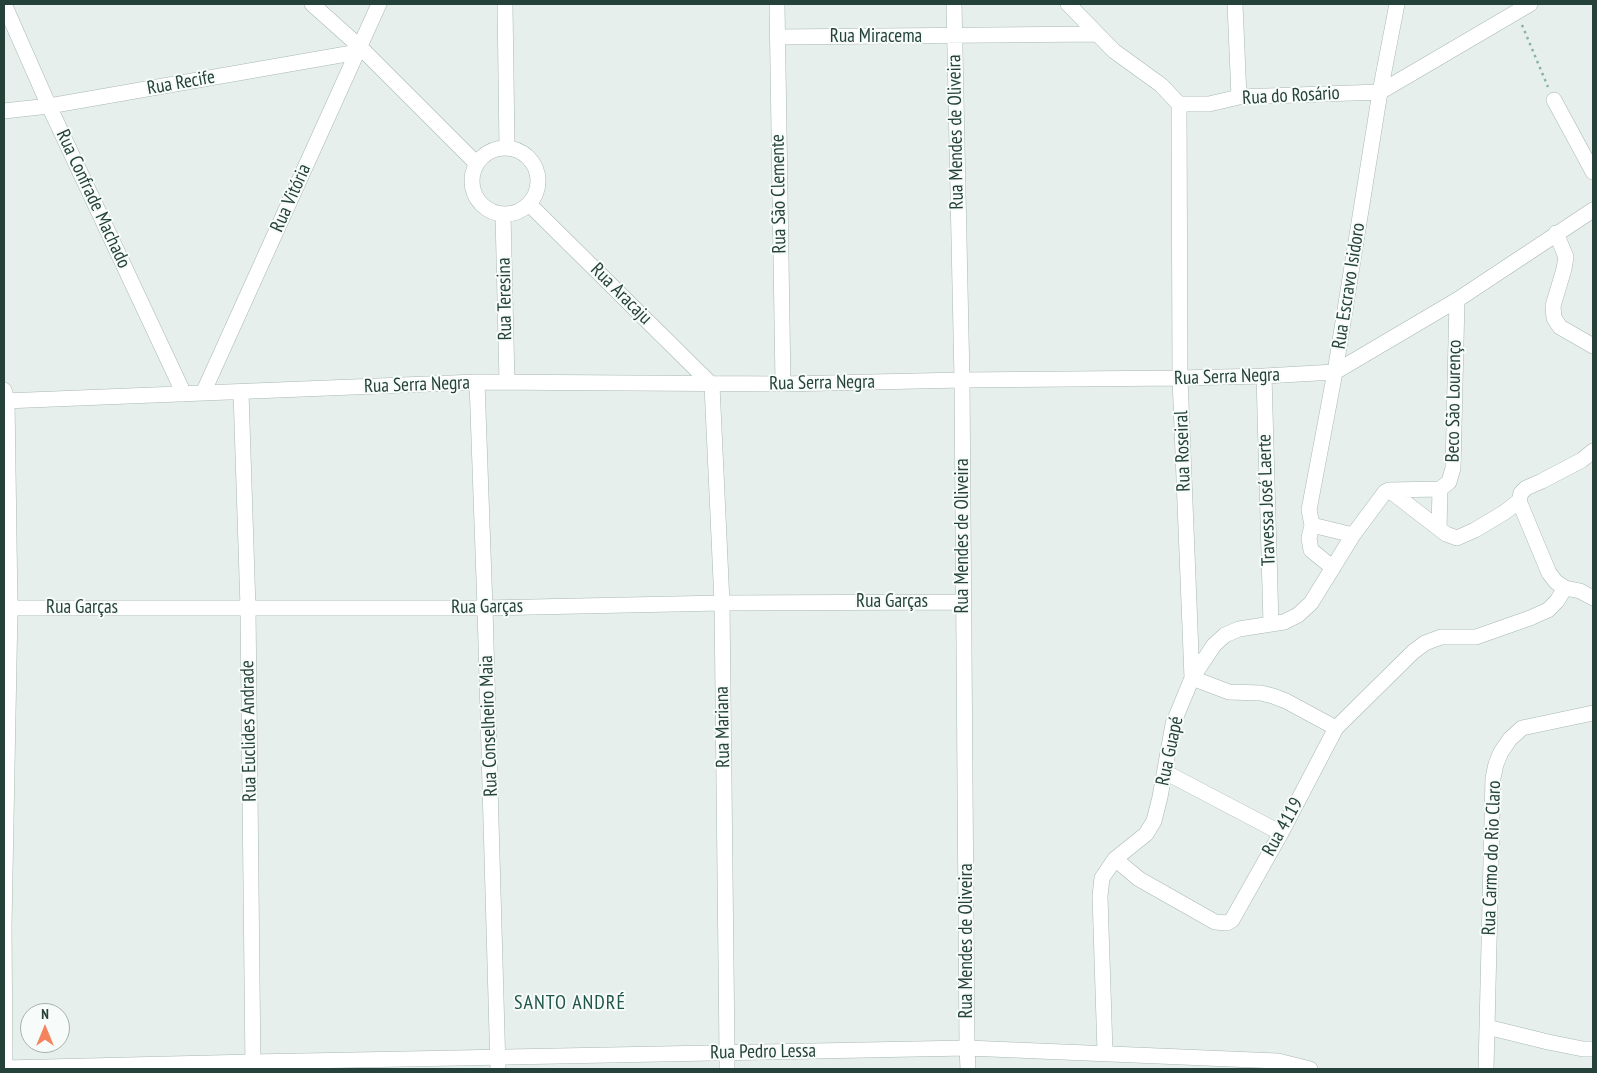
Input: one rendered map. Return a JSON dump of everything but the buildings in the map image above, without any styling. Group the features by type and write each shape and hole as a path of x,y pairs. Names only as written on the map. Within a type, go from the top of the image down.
{"street":[{"name":"Rua Confrade Machado","path":"4,4 49,106 184,394"},
{"path":"312,4 476,163"},
{"name":"Rua Vitória","path":"202,393 379,4"},
{"path":"505,4 507,148"},
{"name":"Rua São Clemente","path":"777,4 776,37 783,384"},
{"name":"Rua Mendes de Oliveira","path":"954,4 962,380 968,1069"},
{"path":"1068,4 1114,52 1161,86 1179,104"},
{"path":"1235,4 1239,97"},
{"name":"Rua Escravo Isidoro","path":"1333,568 1311,550 1309,538 1312,525 1309,510 1335,372 1380,92 1397,4"},
{"name":"Rua do Rosário","path":"1179,104 1209,104 1239,97 1380,92 1522,7"},
{"name":"Rua Miracema","path":"776,37 954,37 1096,34"},
{"name":"Rua Recife","path":"4,111 49,106 359,50"},
{"path":"1554,100 1593,172"},
{"name":"Rua Roseiral","path":"1179,104 1180,378 1192,678"},
{"path":"507,148 527,156 534,164 538,185 535,195 522,210 513,214 503,215 493,213 484,208 473,192 471,182 472,172 476,163 490,151 507,148"},
{"name":"Rua Aracaju","path":"529,204 712,385"},
{"name":"Rua Serra Negra","path":"5,397 184,394 477,382 712,385 1180,378 1335,372 1456,300 1593,210"},
{"name":"Rua Teresina","path":"503,215 506,382"},
{"path":"1556,233 1566,257 1553,306 1554,318 1560,327 1593,346"},
{"name":"Beco São Lourenço","path":"1439,528 1440,489 1449,482 1453,468 1456,300"},
{"name":"Travessa José Laerte","path":"1264,376 1271,624"},
{"name":"Rua Conselheiro Maia","path":"477,382 498,1063"},
{"name":"Rua Mariana","path":"712,385 722,603 727,1069"},
{"name":"Rua Euclides Andrade","path":"242,392 248,608 252,1065"},
{"path":"5,397 10,608 4,926 5,1069"},
{"path":"1593,450 1582,460 1526,488 1521,493 1520,501 1549,573 1556,582 1565,588 1593,598"},
{"path":"1389,490 1440,489"},
{"path":"1389,490 1446,534 1456,538 1475,530 1520,501"},
{"name":"Rua Guapé","path":"1105,1052 1100,896 1102,878 1115,858 1150,828 1160,797 1173,724 1192,678 1214,645 1226,635 1239,629 1284,622 1298,615 1311,603 1382,494 1389,490"},
{"path":"1312,525 1354,536"},
{"name":"Rua 4119","path":"1115,858 1139,879 1215,922 1227,923 1232,920 1281,833 1336,728 1425,642 1441,636 1476,637 1514,625 1548,610 1557,601 1565,588"},
{"name":"Rua Garças","path":"10,608 485,608 722,603 964,602"},
{"path":"1192,678 1229,692 1262,693 1273,696 1336,728"},
{"name":"Rua Carmo do Rio Claro","path":"1486,1069 1493,778 1496,764 1501,752 1510,739 1522,728 1593,713"},
{"path":"1165,772 1281,833"},
{"path":"1487,1027 1548,1042 1583,1049 1593,1049"},
{"name":"Rua Pedro Lessa","path":"5,1069 498,1063 727,1053 968,1048 1105,1052 1278,1061 1310,1069"}],"path":[{"path":"1522,7 1554,100"}],"district":[{"name":"SANTO ANDRÉ","path":"570,1003"}]}
